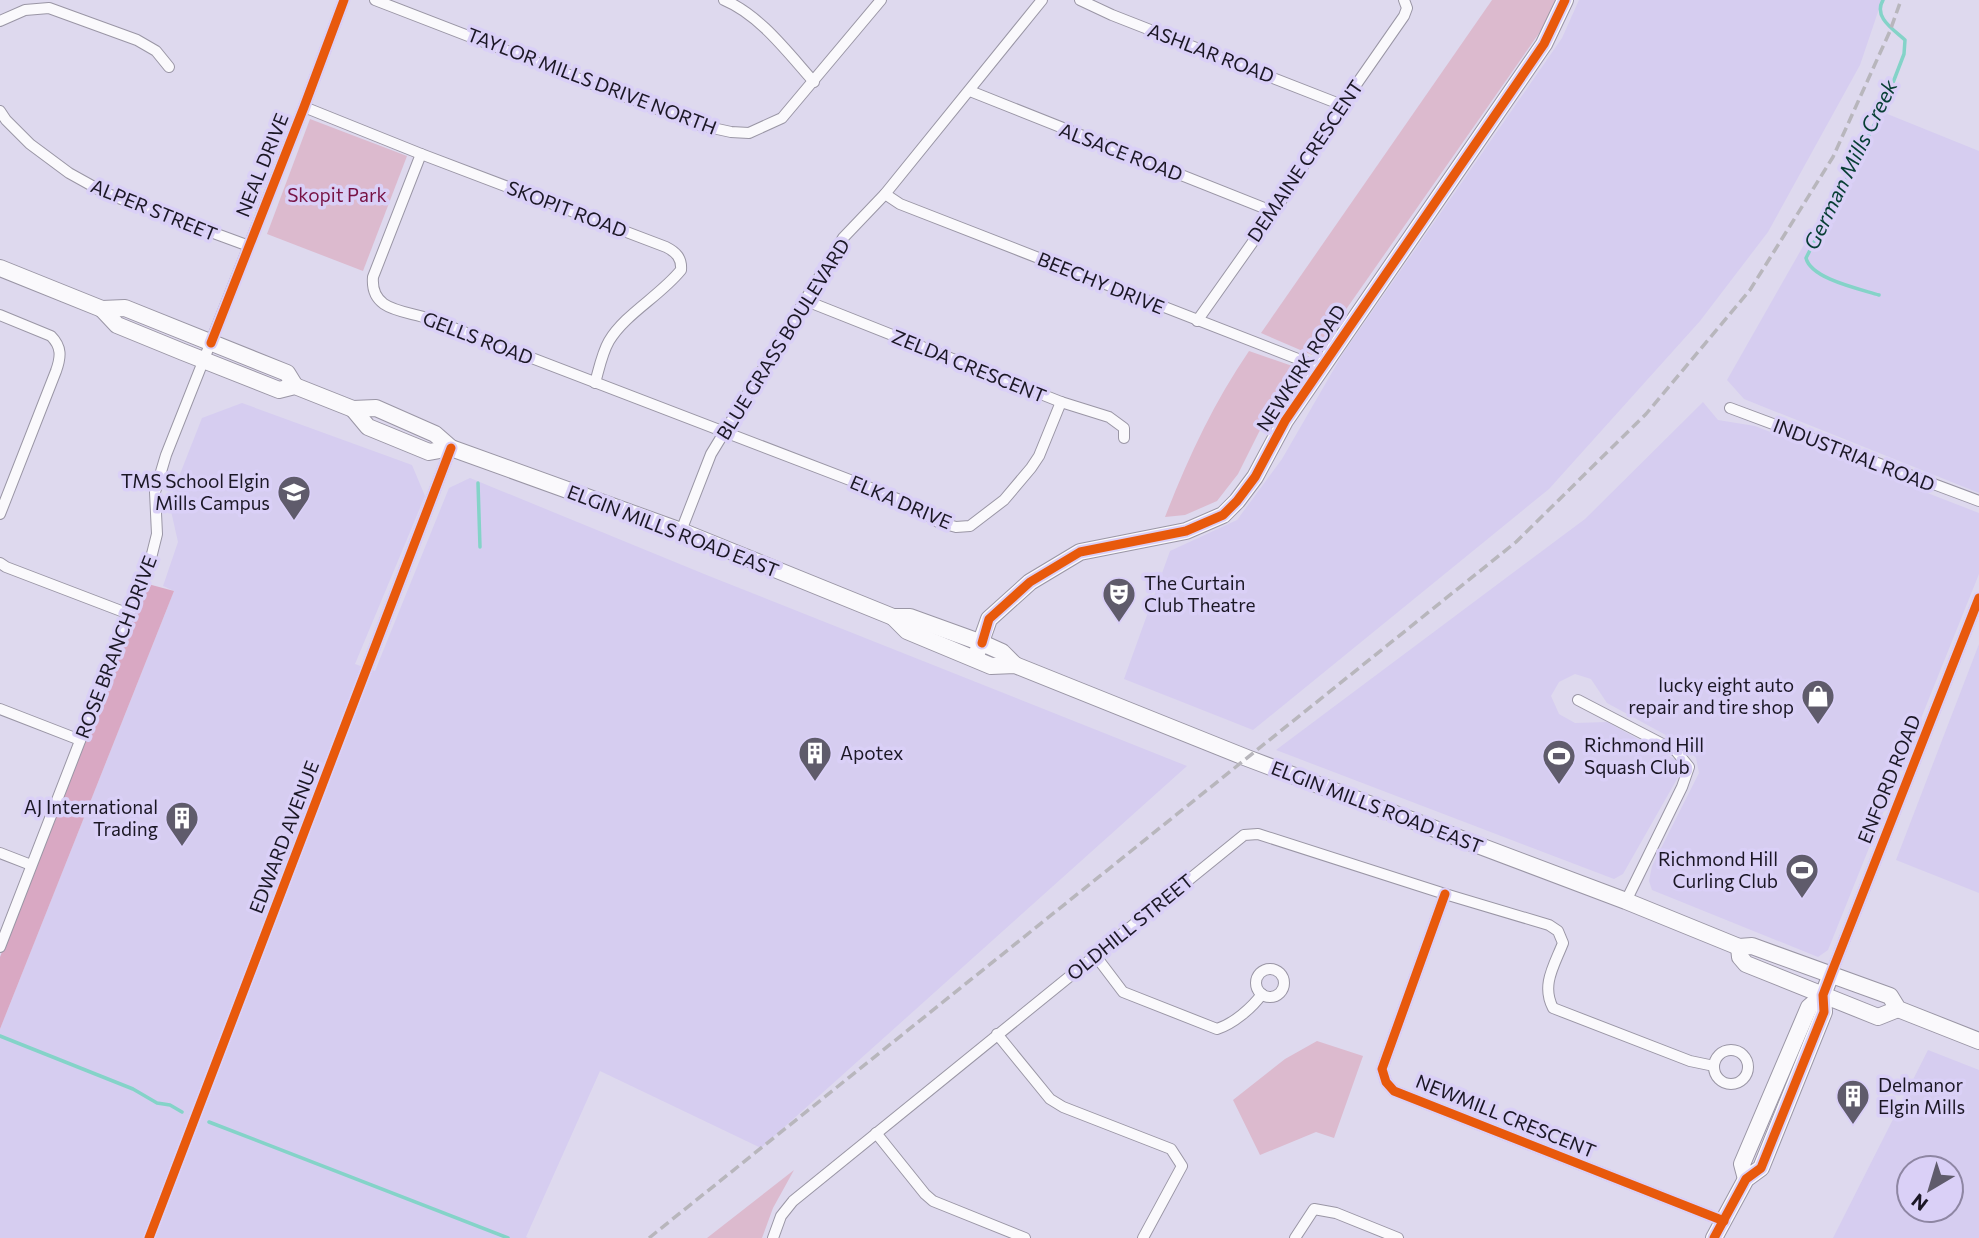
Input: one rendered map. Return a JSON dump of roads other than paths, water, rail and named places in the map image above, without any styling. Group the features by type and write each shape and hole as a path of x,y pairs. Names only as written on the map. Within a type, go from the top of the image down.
{"main road":[{"name":"NEWKIRK ROAD","path":"974,659 989,619 1030,582 1080,552 1186,531 1223,515 1237,501 1255,477 1285,421 1544,44 1565,0"},
{"name":"ELGIN MILLS ROAD EAST","path":"0,268 102,309 125,308 286,373 295,386 353,409 376,408 435,434 451,448 681,531 893,617 910,617 982,643 1002,652 1015,666"},
{"name":"ELGIN MILLS ROAD EAST","path":"102,309 117,326 279,390 295,386"},
{"name":"ELGIN MILLS ROAD EAST","path":"893,617 907,631 991,666 1015,666 1739,947 1752,946 1890,996 1898,1009 1979,1041"},
{"name":"ELGIN MILLS ROAD EAST","path":"1739,947 1740,957 1746,964 1878,1017 1898,1009"},
{"path":"1714,1238 1746,1179 1742,1164 1809,1007 1823,995 1831,974"}],"street":[{"name":"NEAL DRIVE","path":"211,343 344,0"},
{"name":"TAYLOR MILLS DRIVE NORTH","path":"375,0 699,125 749,133 782,118 881,0"},
{"path":"724,0 735,4 755,20 814,82"},
{"name":"BLUE GRASS BOULEVARD","path":"681,531 711,454 843,237 885,194 1042,0"},
{"name":"ASHLAR ROAD","path":"1080,0 1342,106"},
{"name":"DEMAINE CRESCENT","path":"1197,321 1404,16 1407,8 1404,0"},
{"path":"0,21 25,10 49,8 137,40 156,51 169,67"},
{"name":"ALSACE ROAD","path":"970,91 1273,212"},
{"name":"SKOPIT ROAD","path":"304,107 421,155 666,247 676,254 682,262 681,270 647,304 621,324 608,342 595,383"},
{"name":"ALPER STREET","path":"2,119 69,173 105,193 249,246"},
{"name":"GELLS ROAD","path":"421,155 373,277 379,302 430,319 724,433"},
{"name":"BEECHY DRIVE","path":"885,194 900,204 1321,368"},
{"name":"ZELDA CRESCENT","path":"804,300 1061,402 1109,417 1124,428 1124,438"},
{"path":"0,315 51,336 57,342 61,353 0,514"},
{"name":"ROSE BRANCH DRIVE","path":"0,947 155,548 155,492 166,455 211,343"},
{"name":"ELKA DRIVE","path":"724,433 912,505 938,522 966,527 1004,500 1031,468 1039,456 1061,402"},
{"name":"INDUSTRIAL ROAD","path":"1730,408 1979,500"},
{"name":"EDWARD AVENUE","path":"149,1238 451,448"},
{"path":"0,563 129,614"},
{"name":"ENFORD ROAD","path":"1831,974 1979,598"},
{"path":"1578,700 1676,751 1689,767 1682,788 1626,901"},
{"path":"0,709 80,740"},
{"name":"OLDHILL STREET","path":"773,1238 781,1216 793,1201 1244,835 1258,834 1549,925 1558,931 1563,943 1547,987 1553,1008 1690,1061 1714,1066"},
{"path":"0,853 31,865"},
{"name":"NEWMILL CRESCENT","path":"1445,894 1382,1069 1386,1082 1394,1091 1724,1221"},
{"path":"1095,955 1123,992 1217,1028 1228,1025 1256,1002 1262,993"},
{"path":"997,1034 1050,1099 1063,1107 1171,1149 1177,1156 1182,1166 1143,1238"},
{"path":"876,1133 933,1201 1025,1238"},
{"path":"1295,1238 1314,1209 1336,1213 1398,1238"}],"waterway":[{"name":"German Mills Creek","path":"1879,295 1826,277 1817,272 1806,258 1884,106 1904,54 1905,40 1882,17 1883,0"},
{"path":"478,483 480,547"},
{"path":"0,1036 133,1089 157,1103 170,1105 182,1112"},
{"path":"209,1122 508,1238"}],"railway":[{"path":"649,1238 1516,542 1646,414 1750,290 1833,157 1890,31 1901,0"}],"place":[{"name":"TMS School Elgin Mills Campus","path":"294,522"},
{"name":"The Curtain Club Theatre","path":"1119,624"},
{"name":"lucky eight auto repair and tire shop","path":"1818,726"},
{"name":"Apotex","path":"815,783"},
{"name":"Richmond Hill Squash Club","path":"1559,786"},
{"name":"AJ International Trading","path":"182,848"},
{"name":"Richmond Hill Curling Club","path":"1802,900"},
{"name":"Delmanor Elgin Mills","path":"1853,1126"}],"park label":[{"name":"Skopit Park","path":"337,195"}]}
